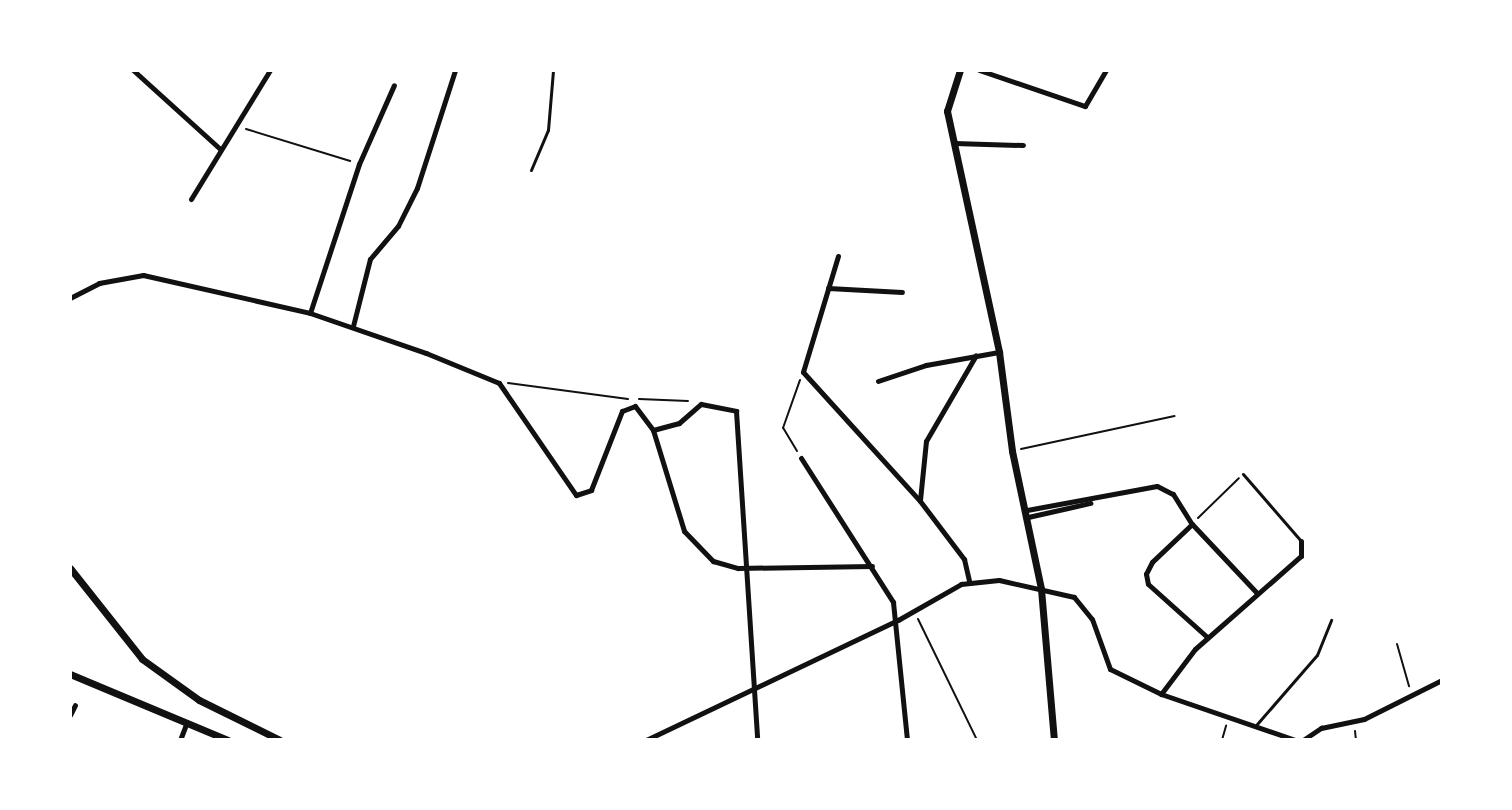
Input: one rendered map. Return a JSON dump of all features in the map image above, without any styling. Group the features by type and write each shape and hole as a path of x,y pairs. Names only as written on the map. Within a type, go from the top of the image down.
{"street":[{"path":"133,70 220,149"},
{"path":"191,199 270,70"},
{"path":"353,326 370,259 398,226 417,188 455,70"},
{"path":"960,70 947,111 999,352 1012,451 1041,589 1054,740"},
{"path":"979,70 1085,106 1106,70"},
{"path":"310,313 359,164 394,85"},
{"path":"954,143 1023,145"},
{"path":"838,256 803,372 920,501 964,559 969,581"},
{"path":"70,298 99,283 143,275 310,313 353,326 499,383 576,495 591,490 627,406 640,410 653,430 666,481 695,547 713,561 747,568 872,566"},
{"path":"828,288 902,292"},
{"path":"878,381 976,355 999,352"},
{"path":"920,501 926,441 976,355"},
{"path":"653,430 679,423 701,404 716,404 736,411 757,740"},
{"path":"801,458 886,586 898,620 907,740"},
{"path":"1027,513 1157,486 1173,494 1192,524 1256,592"},
{"path":"1027,513 1090,503"},
{"path":"1192,524 1152,562 1146,574 1148,584 1207,637"},
{"path":"1161,694 1207,637 1301,556 1301,541"},
{"path":"70,568 142,659 199,700 280,740"},
{"path":"646,740 898,620 913,609 969,581 999,580 1074,597 1092,619 1110,669 1161,694 1257,724 1295,740"},
{"path":"70,674 228,740"},
{"path":"1303,740 1321,728 1354,722 1442,680"},
{"path":"70,715 75,705"},
{"path":"180,740 188,721"}],"lane":[{"path":"531,170 548,130 553,70"},
{"path":"1243,474 1301,541"},
{"path":"1257,724 1317,655 1331,620"}],"path":[{"path":"234,125 359,164"},
{"path":"801,458 783,428 803,372"},
{"path":"499,383 620,399 701,404"},
{"path":"1012,451 1175,416"},
{"path":"1192,524 1243,474"},
{"path":"913,609 977,740"},
{"path":"1397,644 1412,695"},
{"path":"1222,740 1229,717"},
{"path":"1354,722 1356,740"}]}
